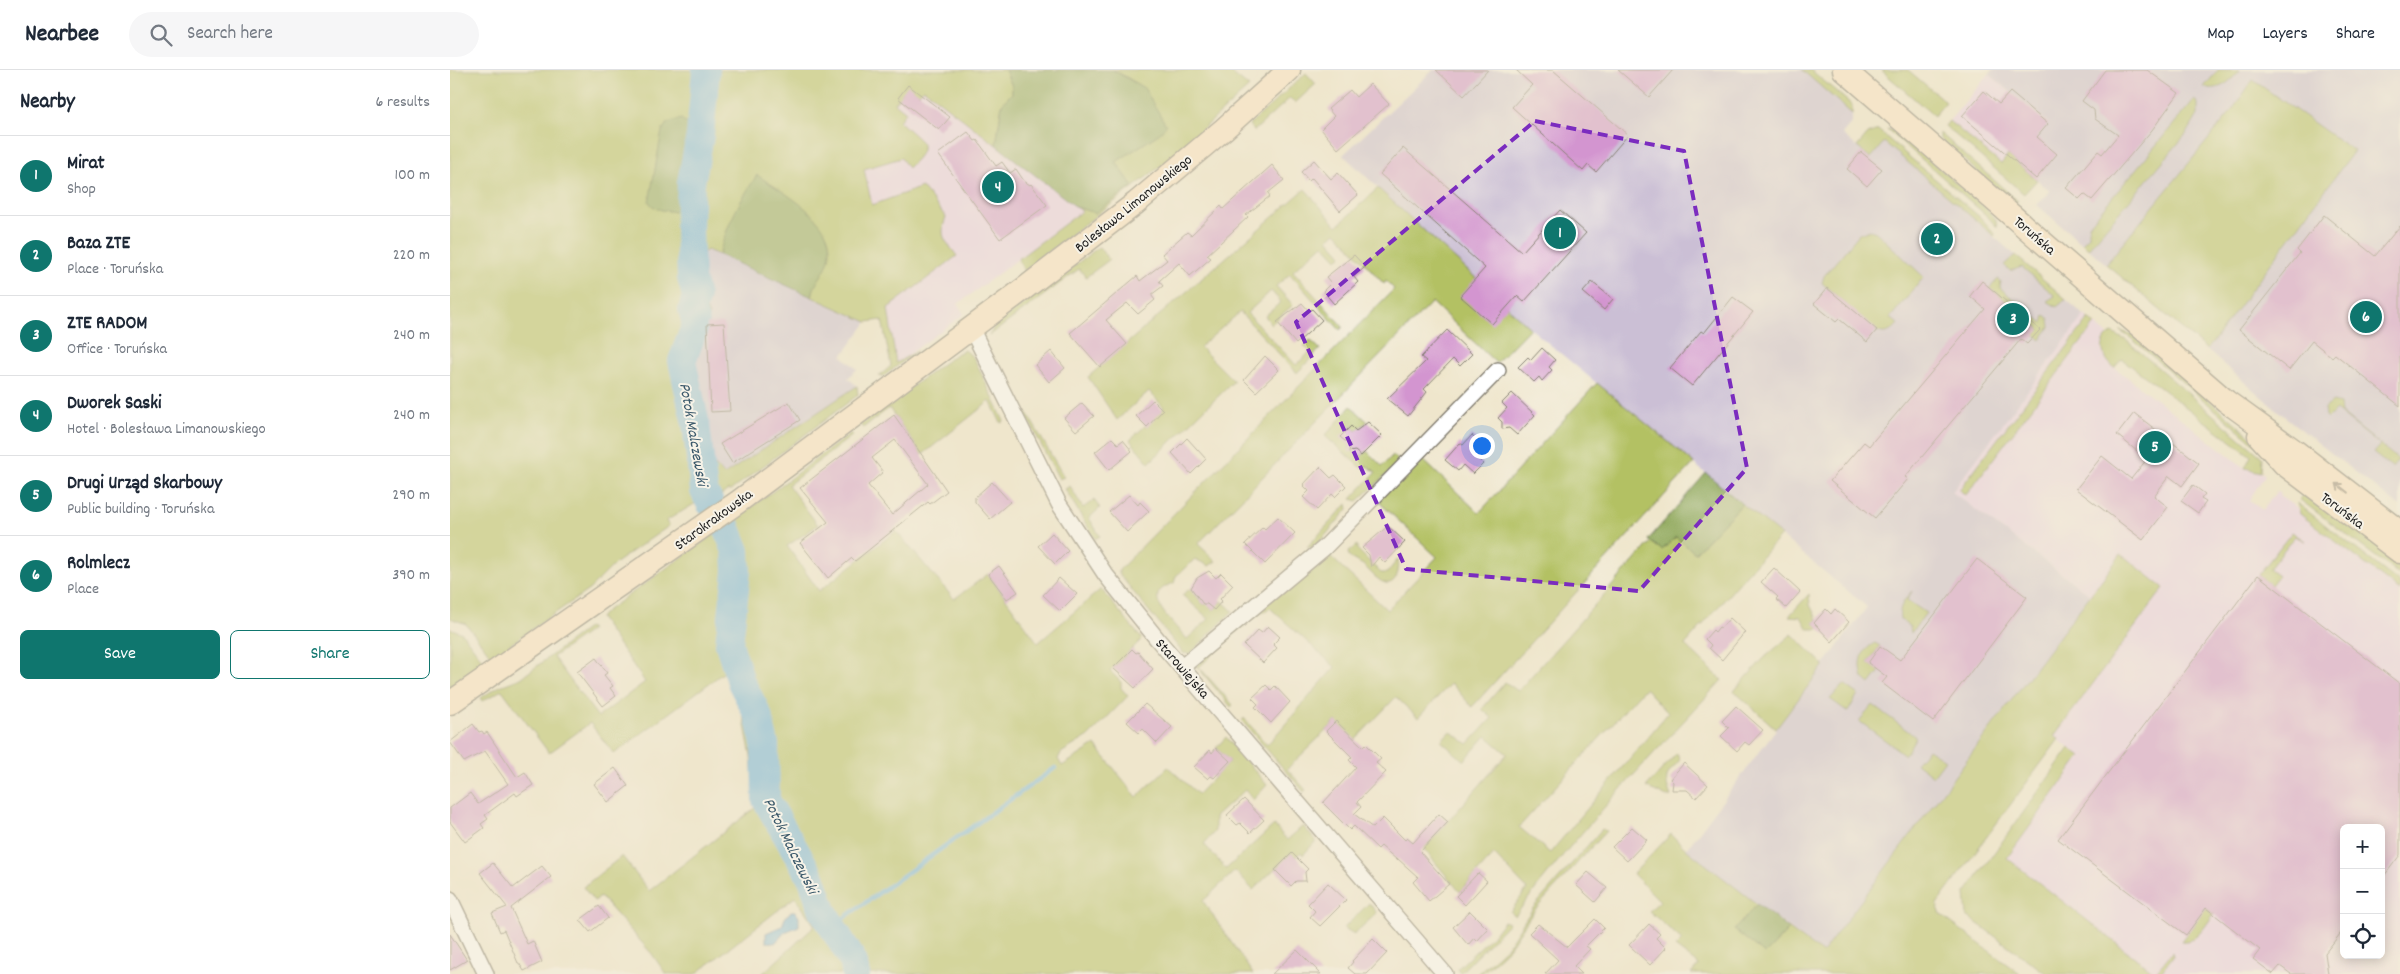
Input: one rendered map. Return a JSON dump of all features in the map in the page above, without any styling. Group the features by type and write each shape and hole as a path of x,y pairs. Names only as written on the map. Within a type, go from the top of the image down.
{"street":[{"name":"Bolesława Limanowskiego","path":"971,328 1136,203 1289,70"},
{"name":"Toruńska","path":"1844,70 2226,401 2296,451 2400,532"},
{"name":"Starokrakowska","path":"450,703 738,502 971,328"},
{"name":"Starowiejska","path":"971,328 1059,504 1110,580 1182,667 1445,974"},
{"path":"1182,667 1324,548 1498,370"},
{"name":"Toruńska","path":"2226,401 2284,464 2400,552"},
{"path":"450,899 486,974"}],"highlighted area":[{"path":"1535,121 1684,151 1747,468 1639,591 1406,569 1296,322"}],"shaded area":[{"path":"900,70 1082,211 958,304 964,314 896,364 864,169"},
{"path":"1433,70 1802,70 1852,114 1852,122 1842,134 1870,158 1884,141 2084,315 1952,492 2090,595 1822,953 1686,850 1867,607 1524,323 1343,155"},
{"path":"1992,70 2400,70 2400,507 2284,416 2037,205 2050,191 2036,179 2057,154 2037,137 2048,123 1989,74"},
{"path":"1989,74 2048,124 2057,154 2036,179 2009,156 2001,164 1949,121"},
{"path":"707,250 867,322 842,356 857,369 848,378 857,386 724,475 713,463 694,357 703,341 703,252"},
{"path":"2084,314 2109,336 2102,351 2109,363 2245,468 2259,471 2265,475 2249,500 2262,510 2277,491 2280,493 2279,496 2297,508 2307,520 2400,591 2400,974 2156,974 2007,858 2081,756 2054,737 2164,588 2121,554 2090,595 1952,492"}],"green space":[{"path":"450,70 1005,70 1012,86 1012,93 1002,104 996,145 924,89 919,94 908,86 895,103 906,112 899,121 922,144 920,155 908,168 901,158 864,169 872,205 922,187 946,217 943,230 944,238 957,256 888,308 896,363 917,351 884,376 879,376 891,366 882,320 867,322 812,297 814,288 720,251 719,255 707,250 703,253 702,298 709,315 703,322 703,341 694,357 713,463 724,475 857,386 858,395 704,509 701,504 698,506 696,503 666,521 669,526 617,562 590,589 492,657 466,624 450,618","holes":["696,330 684,362 710,491 703,495 700,489 697,450 681,361 688,338"]},
{"path":"1005,70 1113,70 1144,88 1166,125 1160,133 1116,162 1133,186 1095,213 1076,207 996,145 1002,104 1012,93 1012,86"},
{"path":"1113,70 1228,70 1249,87 1170,159 1024,271 1018,259 1082,211 1076,207 1095,213 1132,186 1116,162 1160,133 1147,94 1135,82"},
{"path":"1802,70 1811,70 1852,105 1852,114"},
{"path":"1881,70 1908,70 1946,102 1934,116"},
{"path":"2218,70 2240,71 2220,87 2204,87"},
{"path":"1306,73 1316,84 1295,103 1290,98 1254,131 1249,125"},
{"path":"2253,80 2354,151 2207,350 2106,264 2230,113"},
{"path":"2194,100 2198,103 2198,115 2188,132 2088,249 2082,243 2089,236 2089,225"},
{"path":"681,119 698,132 687,212 661,210 652,206 649,202 662,131 667,123"},
{"path":"1949,121 2001,164 2008,155 2037,180 2024,194 1945,126"},
{"path":"1887,129 1897,132 1989,211 1996,220 1997,227 1987,216"},
{"path":"1878,130 1982,219 1995,234 1994,236 1884,142 1871,158 1857,147 1868,134"},
{"path":"1940,133 2018,201 2013,203 1940,139"},
{"path":"757,175 806,209 825,232 830,245 829,259 812,297 719,255 735,213"},
{"path":"1378,188 1530,328 1496,363 1432,302 1198,544 1216,561 1209,566 1195,559 1176,576 1174,583 1160,591 1158,602 1166,616 1187,639 1209,619 1182,595 1191,588 1203,604 1207,604 1214,610 1222,601 1233,611 1190,654 1183,653 1119,574 1119,570 1394,289 1386,281 1384,284 1336,232 1328,239 1342,255 1337,259 1323,244 1293,271 1343,327 1340,330 1290,274 1276,286 1293,305 1271,324 1265,316 1281,302 1271,291 1247,313 1296,365 1310,352 1304,346 1310,340 1320,349 1297,373 1240,312 1200,347 1234,381 1149,463 1130,440 1164,408 1149,391 1117,420 1088,377 1305,189 1337,226"},
{"path":"1870,230 1876,232 1924,277 1890,318 1898,324 1886,333 1876,331 1822,283 1824,276 1859,234"},
{"path":"1099,247 1109,260 1086,277 1079,269 989,336 995,325"},
{"path":"2015,255 2066,299 2057,307 2047,301 2055,296 2022,267 2010,271 2004,265"},
{"path":"1998,279 2001,281 2000,288 2043,323 2045,315 2049,318 2050,327 2041,340 2035,335 2040,329 1990,288"},
{"path":"2089,318 2095,324 1966,495 1959,490"},
{"path":"2120,331 2134,335 2262,446 2267,454 2132,339"},
{"path":"2112,333 2126,340 2262,457 2261,472 2245,468 2251,456 2122,359 2114,368 2107,360 2103,351 2104,341"},
{"path":"965,350 974,358 1004,421 1001,423 990,401 922,455 889,408 863,428 860,425 956,354"},
{"path":"1597,383 1694,463 1472,707 1451,683 1418,718 1396,697 1355,740 1336,721 1287,769 1306,790 1304,792 1242,721 1244,718 1267,745 1335,667 1270,608 1251,619 1199,667 1233,705 1231,707 1196,665 1265,605 1330,556 1387,610 1437,557 1380,503 1382,496 1419,456 1479,513"},
{"path":"2333,402 2340,404 2341,413 2400,461 2398,460 2392,468 2373,453 2380,445 2336,410 2328,418 2325,408"},
{"path":"1351,406 1368,422 1356,431 1351,426 1341,437 1350,445 1349,449 1361,456 1367,451 1382,466 1393,455 1400,462 1358,501 1351,499 1376,472 1367,466 1361,468 1325,436"},
{"path":"1027,413 1064,477 1059,479 1025,414"},
{"path":"851,433 853,435 788,485 818,525 787,546 819,591 896,531 954,599 988,574 1038,643 1101,589 1142,639 1110,671 1121,682 1121,688 1128,696 1089,736 1061,753 1058,759 1062,766 1095,745 1137,797 1168,767 1198,794 1230,761 1216,748 1226,737 1267,785 1253,800 1245,790 1215,817 1215,831 1204,844 1226,869 1274,825 1287,840 1303,826 1316,841 1303,855 1301,852 1296,857 1291,853 1253,890 1235,871 1203,901 1253,974 762,974 815,926 795,897 696,974 666,974 652,954 601,897 594,901 583,887 622,856 649,891 756,807 751,756 742,710 727,670 614,754 590,723 549,753 502,690 482,701 480,698 500,686 521,678 589,627 591,630 553,657 598,717 645,682 600,618 605,612 745,512"},
{"path":"1706,473 1742,504 1695,553 1676,537 1662,550 1648,540"},
{"path":"1070,486 1083,508 1094,500 1100,508 1089,518 1100,536 1095,539 1065,489"},
{"path":"2306,494 2400,558 2400,575 2299,499"},
{"path":"2297,503 2400,583 2400,591 2300,514"},
{"path":"1347,504 1348,509 1318,544 1314,547 1307,547"},
{"path":"1742,504 1781,535 1685,645 1722,680 1589,825 1515,916 1510,912 1527,889 1494,854 1460,892 1424,849 1507,754 1486,736 1464,761 1441,741 1450,731 1468,744 1492,718 1482,709 1505,682 1518,691 1651,542 1662,550 1676,537 1695,553","holes":["1645,688 1668,713 1550,853 1519,827"]},
{"path":"2292,532 2305,541 2295,536 2269,569 2278,576 2271,585 2258,575"},
{"path":"1357,545 1357,549 1381,573 1387,573 1398,559 1399,564 1395,579 1392,582 1384,582 1363,565 1349,557 1348,552"},
{"path":"2121,554 2164,588 2054,736 2059,739 1937,904 1941,915 2020,974 1691,974 1699,965 1675,947 1682,940 1649,911 1660,901 1633,874 1671,834 1687,850 1757,904 1735,930 1765,954 1789,929 1822,953"},
{"path":"1912,591 1907,600 1926,613 1911,633 1910,627 1900,619 1900,610"},
{"path":"1809,594 1810,605 1817,619 1814,623 1820,628 1818,629 1808,629 1801,617 1789,616"},
{"path":"450,628 462,633 484,662 450,687"},
{"path":"1792,634 1824,665 1776,729 1734,691 1765,657"},
{"path":"1875,643 1880,646 1868,663 1880,671 1870,684 1863,678 1861,663 1866,649"},
{"path":"1844,684 1858,694 1848,712 1830,699"},
{"path":"1873,705 1916,737 1905,755 1859,721"},
{"path":"2070,748 2081,756 2007,858 2155,973 2172,952 2173,956 2160,974 2047,974 1967,916 1965,893"},
{"path":"1928,749 1945,760 1933,776 1916,763"},
{"path":"1677,753 1680,760 1667,776 1667,784 1671,796 1667,797 1646,787"},
{"path":"1602,829 1606,831 1534,911 1509,948 1481,974 1477,974 1507,947 1533,908"},
{"path":"1369,903 1377,913 1354,934 1344,928"},
{"path":"1757,904 1789,929 1765,954 1734,930"},
{"path":"2206,908 2214,914 2204,928 2192,939 2181,941"},
{"path":"1504,921 1509,923 1460,973 1457,969 1494,934"}],"water":[{"path":"791,911 795,911 799,917 799,926 785,932 775,943 766,942 766,933 782,926 785,918"}],"building":[{"path":"1436,70 1488,70 1464,96"},
{"path":"1516,70 1553,70 1628,135 1596,172 1588,165 1583,171 1512,107 1532,85"},
{"path":"1618,70 1673,70 1649,97"},
{"path":"2105,70 2147,70 2179,93 2152,130 2092,200 2084,194 2079,199 2066,188 2098,151 2102,154 2118,135 2095,119 2094,110 2082,101"},
{"path":"1370,84 1389,104 1338,149 1321,129 1334,116 1328,109 1350,90 1356,97"},
{"path":"908,85 950,117 939,130 898,98"},
{"path":"1984,91 1999,104 2010,92 2048,124 2037,137 2057,154 2036,179 1962,116"},
{"path":"968,132 975,141 977,140 996,166 1002,162 1010,173 1016,169 1024,181 1031,184 1047,205 1000,239 938,154"},
{"path":"1403,148 1522,252 1560,210 1586,233 1524,302 1517,296 1492,324 1460,296 1485,268 1380,174"},
{"path":"1861,152 1882,169 1867,186 1847,169"},
{"path":"1314,160 1331,179 1338,173 1358,195 1340,211 1312,178 1309,181 1301,172"},
{"path":"1272,165 1284,180 1268,193 1270,196 1246,215 1248,217 1207,255 1211,258 1190,276 1179,263 1159,281 1163,286 1151,295 1155,300 1138,314 1127,303 1106,320 1127,344 1100,367 1070,333 1137,276 1140,281 1167,260 1162,254 1187,232 1191,235 1221,206 1223,209"},
{"path":"2324,215 2375,256 2400,226 2400,406 2335,354 2332,357 2312,341 2289,370 2239,330 2300,253 2297,250"},
{"path":"1354,255 1365,267 1354,277 1358,282 1334,304 1323,291 1331,283 1326,277"},
{"path":"1982,281 2040,330 2027,344 2021,339 1905,477 1908,479 1875,518 1830,481 1864,442 1869,446 1985,309 1970,296"},
{"path":"1592,282 1613,299 1604,310 1583,292"},
{"path":"1827,288 1877,330 1867,342 1839,319 1836,322 1814,304"},
{"path":"1733,297 1753,312 1692,386 1670,368 1701,331 1704,333"},
{"path":"1302,303 1309,311 1312,309 1322,320 1296,344 1277,322"},
{"path":"724,323 730,411 711,412 707,324"},
{"path":"1447,330 1472,354 1460,366 1453,359 1424,389 1427,392 1408,416 1387,399 1426,361 1421,357"},
{"path":"1542,348 1555,360 1549,367 1552,370 1542,381 1539,377 1534,382 1518,367 1528,357 1531,360"},
{"path":"1051,351 1065,368 1049,382 1035,365"},
{"path":"1265,356 1279,370 1256,392 1244,380"},
{"path":"1512,393 1535,415 1517,435 1509,428 1502,429 1502,422 1498,418 1507,408 1502,403"},
{"path":"1153,400 1163,410 1147,427 1136,416"},
{"path":"789,402 800,420 732,463 720,444"},
{"path":"1082,403 1094,416 1076,431 1064,418"},
{"path":"2134,413 2199,463 2182,486 2169,476 2154,496 2168,507 2143,540 2076,489 2102,456 2131,479 2147,459 2117,435"},
{"path":"894,415 947,491 930,504 928,502 855,561 852,558 828,578 800,543 828,522 800,488","holes":["895,440 928,484 892,515 868,485 883,472 872,458"]},
{"path":"1368,422 1382,435 1361,456 1355,451 1349,452 1350,445 1340,437 1351,426 1356,431"},
{"path":"1472,435 1484,446 1475,456 1483,464 1473,474 1463,465 1458,471 1445,460 1460,443 1463,445"},
{"path":"1112,438 1118,444 1123,440 1132,451 1109,470 1095,452"},
{"path":"1187,438 1206,459 1191,474 1172,453"},
{"path":"1320,467 1331,478 1335,475 1346,486 1335,497 1332,494 1317,510 1303,497 1309,491 1303,485"},
{"path":"992,482 1010,502 990,519 975,502 975,497"},
{"path":"2193,485 2205,494 2201,499 2206,502 2198,513 2181,501"},
{"path":"1129,495 1138,505 1140,502 1149,511 1127,532 1109,512"},
{"path":"1278,517 1295,533 1265,564 1245,544 1263,527 1265,529"},
{"path":"1388,526 1405,542 1385,563 1379,557 1371,567 1369,555 1362,548"},
{"path":"1052,533 1068,551 1055,564 1038,546"},
{"path":"1977,559 2027,597 1933,722 1882,683 1887,677 1868,663 1880,646 1900,660"},
{"path":"999,566 1018,592 1007,599 988,574"},
{"path":"1774,568 1800,592 1786,608 1776,599 1778,597 1761,582"},
{"path":"1209,571 1216,578 1221,573 1233,585 1220,599 1222,601 1214,610 1207,604 1203,604 1191,588 1197,578"},
{"path":"2258,575 2400,684 2400,855 2385,875 2385,824 2340,824 2340,934 2325,953 2328,974 2291,974 2280,966 2273,974 2253,959 2260,950 2206,908 2186,935 2058,839"},
{"path":"1059,578 1077,594 1060,611 1043,595"},
{"path":"1826,609 1831,614 1835,609 1849,622 1832,642 1814,623"},
{"path":"1730,618 1745,632 1722,660 1709,648 1711,645 1705,639 1713,630 1715,632 1719,627 1721,628"},
{"path":"1268,626 1280,637 1273,644 1277,648 1263,663 1244,645 1258,630 1262,633"},
{"path":"1132,649 1136,653 1138,652 1153,669 1135,688 1113,668"},
{"path":"596,658 607,673 604,675 613,686 610,688 616,696 603,706 577,672"},
{"path":"1266,685 1271,690 1275,686 1290,702 1271,723 1255,707 1258,704 1252,698"},
{"path":"1145,704 1172,727 1157,743 1143,729 1139,733 1127,722"},
{"path":"1736,706 1763,730 1749,745 1745,742 1737,751 1721,736 1729,728 1722,721"},
{"path":"1336,721 1363,747 1366,744 1381,759 1376,763 1386,772 1357,802 1361,807 1354,814 1373,828 1383,818 1405,840 1407,838 1413,843 1439,814 1448,822 1420,852 1449,884 1429,901 1413,882 1418,877 1381,846 1378,849 1354,826 1350,830 1323,803 1356,767 1349,760 1352,757 1326,731"},
{"path":"473,724 479,732 482,731 484,734 487,732 517,777 525,772 533,785 517,796 515,793 485,815 488,819 481,824 484,828 465,842 450,822 450,808 470,793 478,804 508,784 485,751 464,762 450,742"},
{"path":"1216,748 1230,761 1214,778 1211,776 1208,779 1194,767 1210,750 1212,753"},
{"path":"1684,763 1708,785 1696,798 1687,790 1672,790 1673,782 1670,779"},
{"path":"615,768 628,786 608,802 594,784"},
{"path":"1244,799 1264,820 1250,833 1240,823 1237,825 1227,815"},
{"path":"1632,827 1647,840 1627,861 1612,847"},
{"path":"1292,853 1308,869 1305,872 1306,881 1296,881 1291,886 1275,870"},
{"path":"493,863 513,888 542,866 551,877 511,908 527,944 533,941 542,962 524,971 518,963 504,930 500,932 492,913 507,907 480,873"},
{"path":"1588,872 1607,888 1595,902 1576,885"},
{"path":"1478,873 1487,881 1465,905 1456,896"},
{"path":"1328,883 1346,900 1320,926 1310,917 1315,911 1308,904"},
{"path":"599,906 608,918 590,932 580,920"},
{"path":"1470,911 1488,929 1477,941 1474,938 1468,945 1453,927"},
{"path":"1595,919 1604,928 1586,946 1590,949 1574,966 1582,974 1545,974 1558,960 1529,933 1538,924 1567,947"},
{"path":"1649,924 1660,934 1656,938 1666,948 1650,965 1629,945"},
{"path":"450,934 467,960 450,970"},
{"path":"1373,939 1387,953 1367,974 1355,974 1348,968 1352,961"},
{"path":"1297,950 1321,974 1272,974"}],"waterway":[{"name":"Potok Malczewski","path":"706,70 700,136 691,183 689,228 691,278 696,296 692,310 696,324 682,361 696,424 704,491 710,503"},
{"name":"Potok Malczewski","path":"710,503 716,510"},
{"name":"Potok Malczewski","path":"726,526 736,551 737,571 729,644 741,682 758,715 765,744 766,800 812,879 823,911 853,961 856,974"},
{"path":"831,927 1055,768"}],"place":[{"name":"Dworek Saski","path":"998,187"},
{"name":"Mirat","path":"1560,233"},
{"name":"Baza ZTE","path":"1937,239"},
{"name":"Rolmlecz","path":"2366,317"},
{"name":"ZTE RADOM","path":"2013,319"},
{"name":"Drugi Urząd Skarbowy","path":"2155,447"}]}
